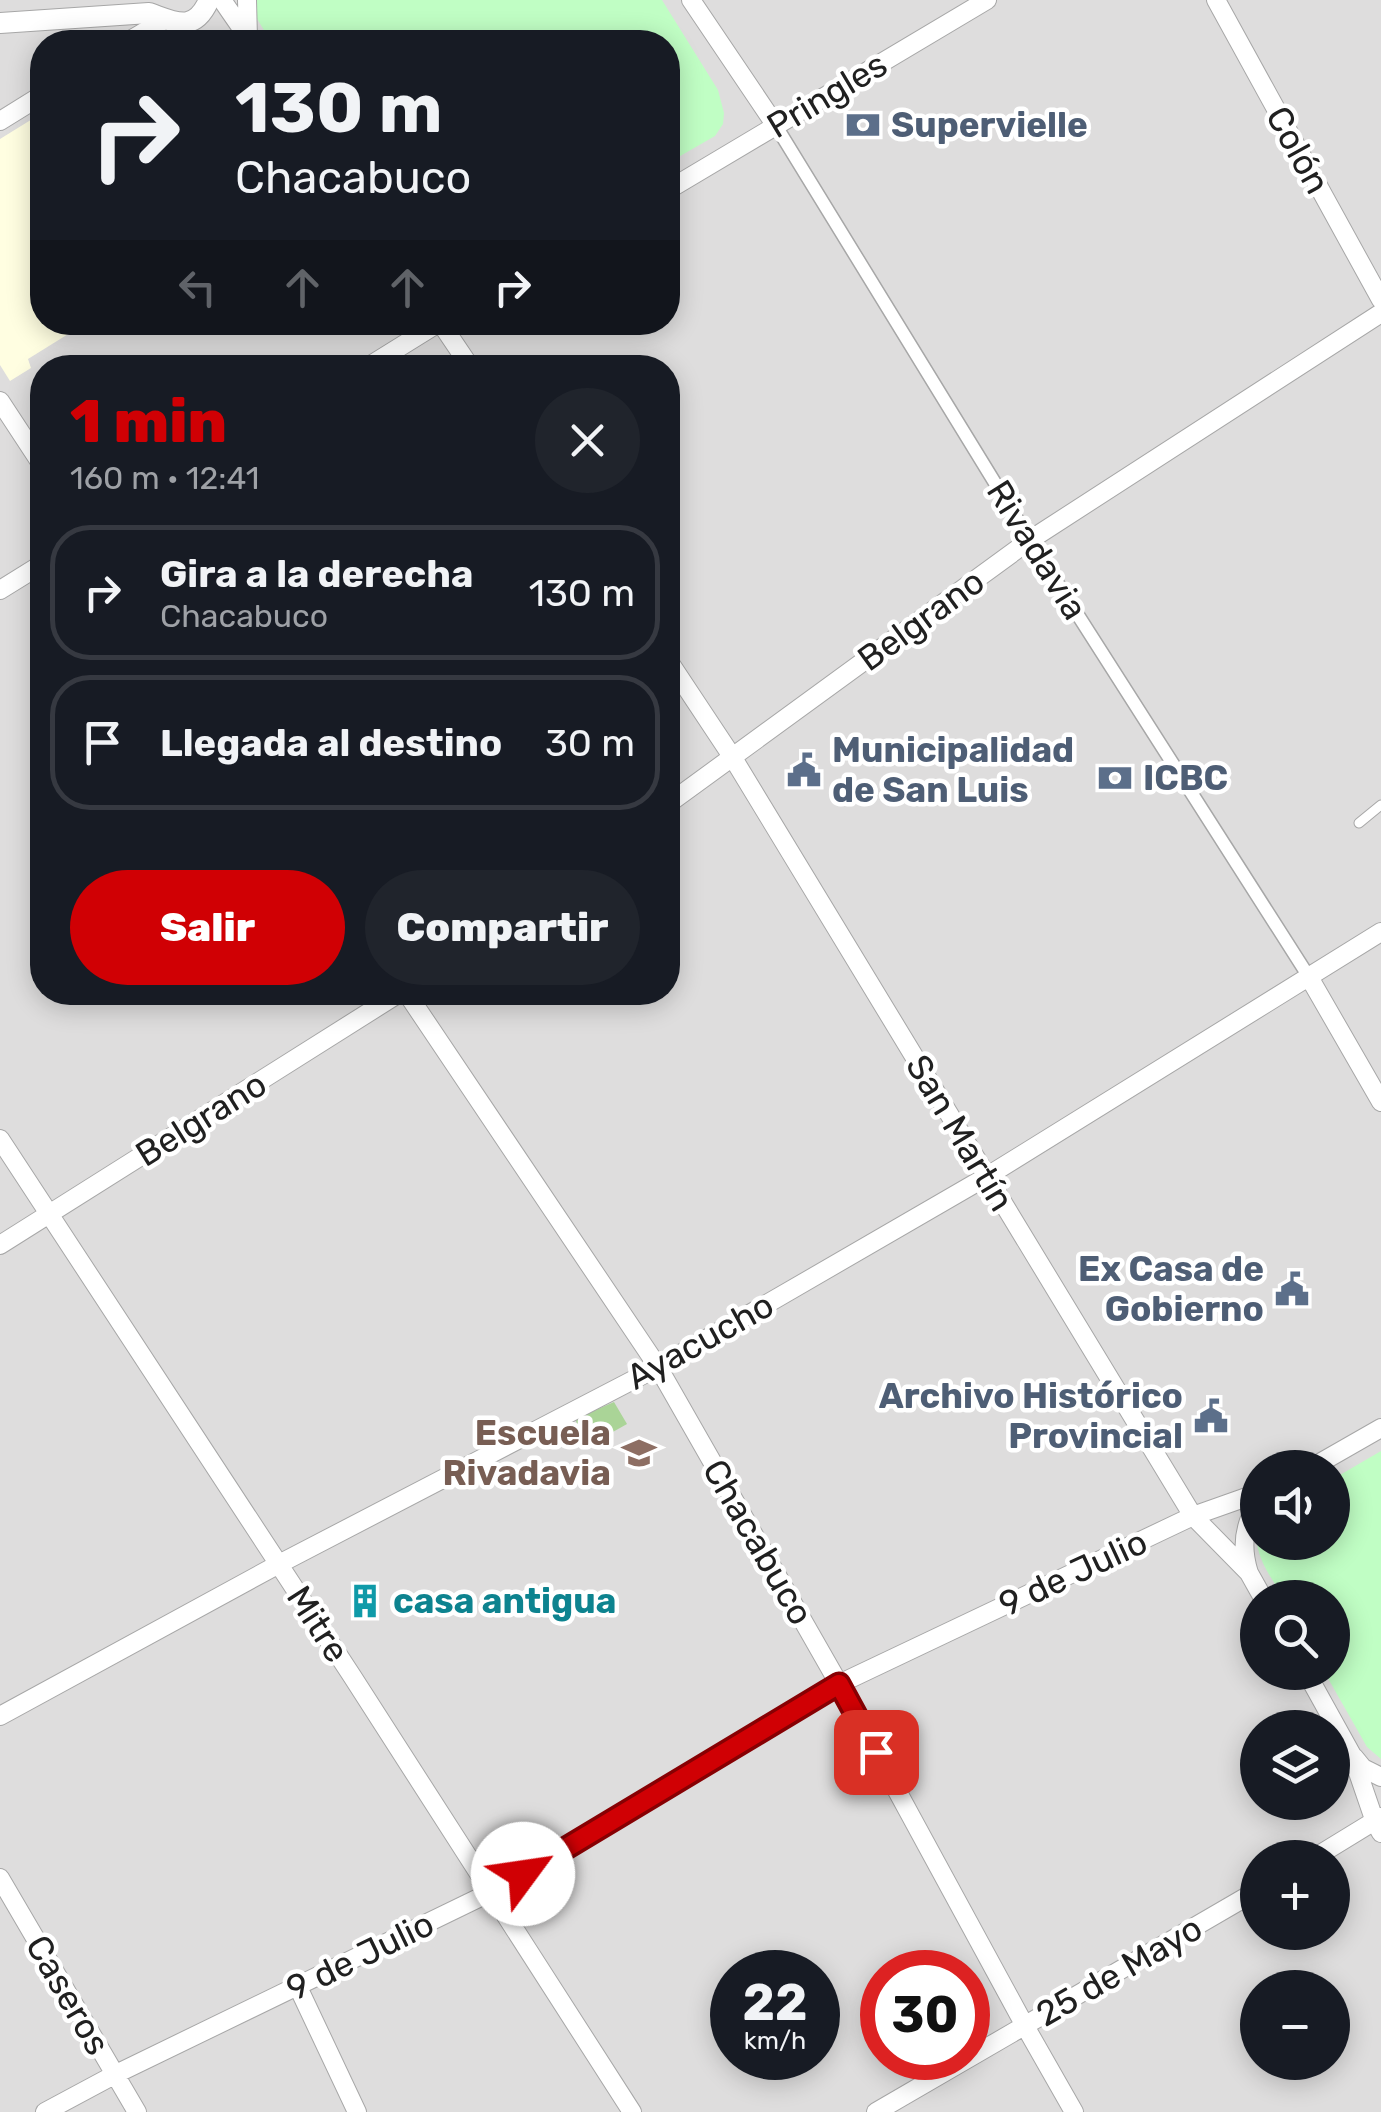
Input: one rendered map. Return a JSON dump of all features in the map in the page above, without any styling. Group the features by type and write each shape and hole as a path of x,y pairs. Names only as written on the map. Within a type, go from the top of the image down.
{"street":[{"path":"0,23 149,13 179,24 190,22 209,0"},
{"path":"222,0 243,30"},
{"path":"247,0 249,30"},
{"name":"Rivadavia","path":"692,0 776,126 1030,540 1309,977 1381,1102"},
{"name":"Pringles","path":"680,183 987,0"},
{"name":"Colón","path":"1216,0 1381,300"},
{"path":"147,30 164,20"},
{"path":"0,121 30,102"},
{"name":"Belgrano","path":"680,796 1030,540 1381,313"},
{"path":"387,355 419,335"},
{"path":"0,401 30,446"},
{"path":"0,590 30,571"},
{"name":"San Martín","path":"680,678 733,758 1193,1516 1253,1580"},
{"name":"Ayacucho","path":"0,1716 278,1564 658,1367 986,1177 1381,932"},
{"name":"Belgrano","path":"0,1245 382,1005"},
{"name":"Chacabuco","path":"412,1005 658,1367 839,1684 1074,2112"},
{"name":"Mitre","path":"0,1139 632,2112"},
{"path":"1342,1450 1381,1428"},
{"name":"9 de Julio","path":"45,2112 491,1892 839,1684 1193,1516 1240,1499"},
{"path":"1245,1560 1249,1573"},
{"path":"1316,1690 1352,1755 1379,1824 1348,1840"},
{"path":"1352,1755 1363,1768 1381,1777"},
{"name":"Caseros","path":"0,1878 137,2112"},
{"name":"25 de Mayo","path":"876,2112 1240,1900"},
{"path":"298,1987 357,2112"}],"lane":[{"path":"1359,822 1381,805"}],"shaded area":[{"path":"0,0 1381,0 1381,2112 0,2112"},
{"path":"30,120 30,335 67,335 30,355 30,369 10,381 0,365 0,139"}],"green space":[{"path":"254,0 662,0 718,90 723,124 715,136 680,156 680,30 264,30 256,17"},
{"path":"614,1402 627,1424 588,1446 575,1419"},
{"path":"1381,1451 1381,1759 1367,1747 1350,1710 1346,1710 1335,1690 1350,1690 1350,1580 1273,1580 1262,1560 1350,1560 1350,1469"}],"place":[{"name":"Supervielle","path":"863,125"},
{"name":"Municipalidad de San Luis","path":"804,770"},
{"name":"ICBC","path":"1115,778"},
{"name":"Ex Casa de Gobierno","path":"1292,1289"},
{"name":"Archivo Histórico Provincial","path":"1211,1416"},
{"name":"Escuela Rivadavia","path":"639,1453"},
{"name":"casa antigua","path":"365,1601"}],"route":[{"path":"523,1874 839,1684 876,1752"}]}
